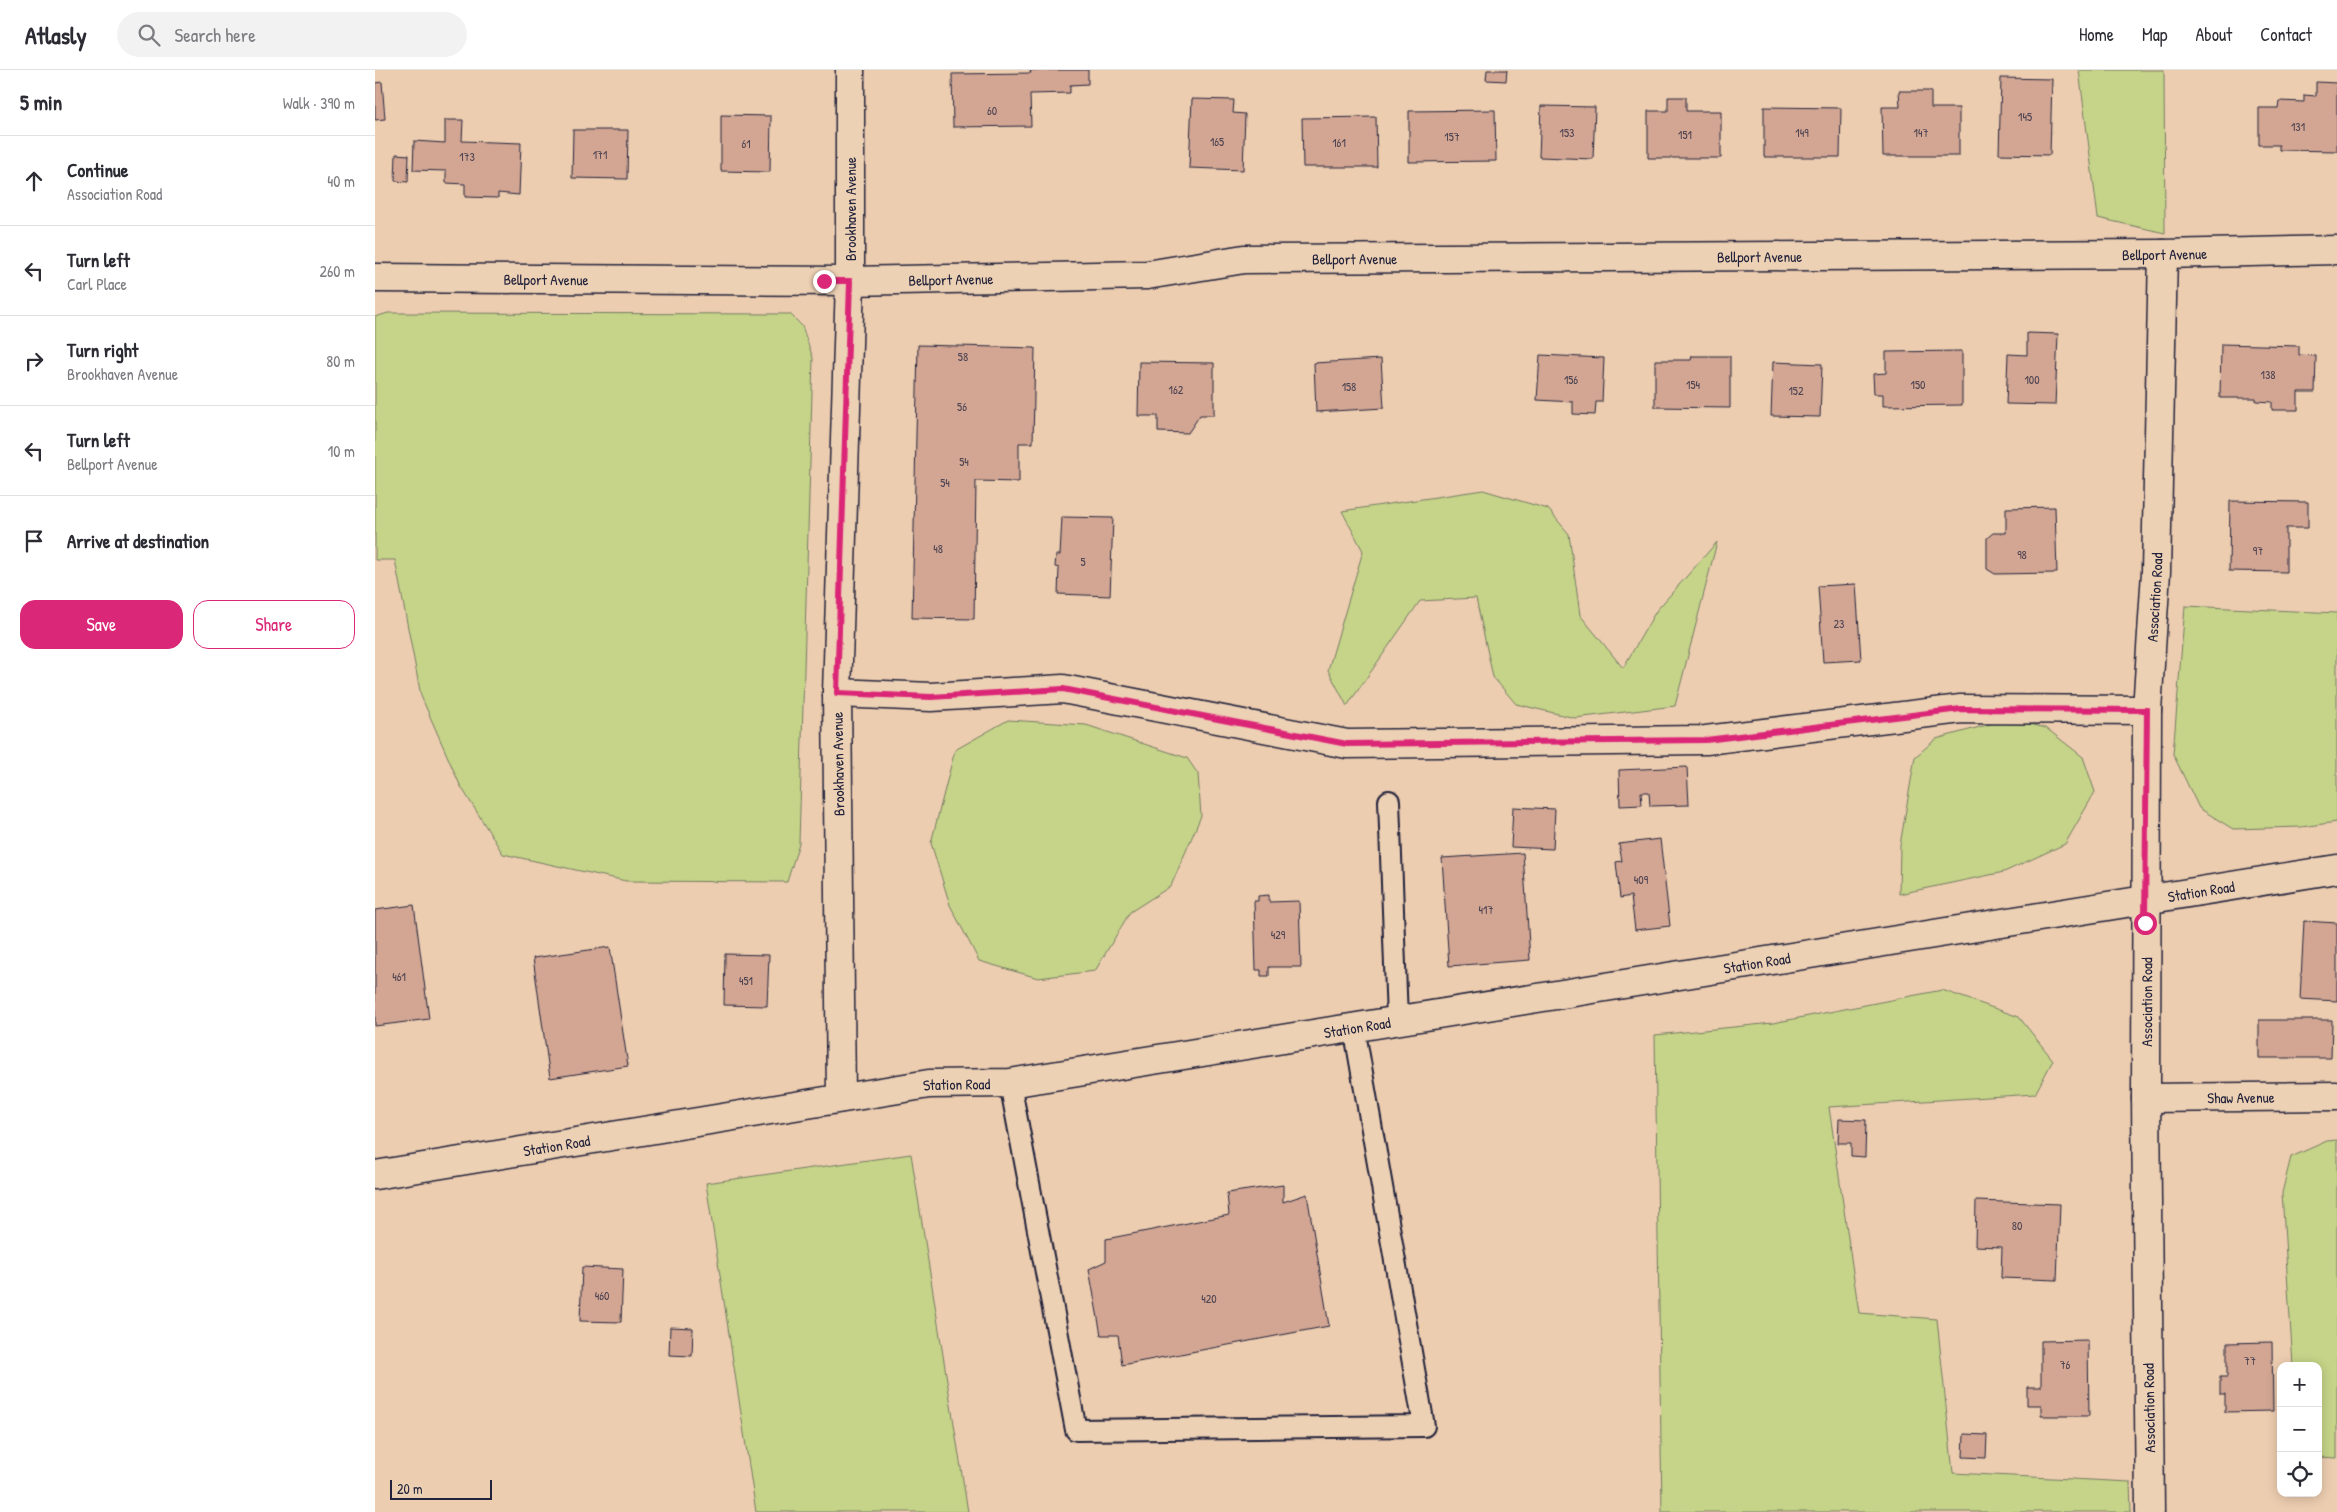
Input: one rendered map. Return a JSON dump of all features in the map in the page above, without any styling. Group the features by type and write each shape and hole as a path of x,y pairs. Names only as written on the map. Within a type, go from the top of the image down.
{"street":[{"name":"Brookhaven Avenue","path":"841,1098 837,693 850,281 850,70"},
{"name":"Bellport Avenue","path":"375,278 850,281 1147,275 1244,259 2163,254 2337,250"},
{"name":"Association Road","path":"2150,1512 2145,900 2147,710 2156,572 2163,254"},
{"path":"837,693 931,697 1063,689 1347,744 1706,740 1961,709 2147,710"},
{"name":"Station Road","path":"375,1175 929,1084 1009,1083 2337,869"},
{"name":"Shaw Avenue","path":"2146,1098 2337,1096"}],"lane":[{"path":"1389,801 1397,1020"},
{"path":"1009,1083 1076,1430 1424,1426 1353,1027"}],"green space":[{"path":"2079,70 2164,70 2165,233 2098,218"},
{"path":"388,313 790,314 802,326 813,358 799,843 787,882 626,881 503,854 460,785 421,696 395,560 375,560 375,317"},
{"path":"1483,490 1548,509 1569,534 1580,615 1623,668 1656,611 1717,542 1675,706 1575,718 1516,704 1493,677 1476,598 1420,601 1347,706 1328,670 1363,551 1342,511"},
{"path":"2185,606 2337,613 2337,822 2301,827 2233,829 2199,808 2173,754"},
{"path":"2009,719 2046,728 2083,757 2095,792 2065,844 2004,872 1899,894 1900,845 1915,757 1936,739"},
{"path":"1008,720 1086,725 1187,758 1198,774 1201,816 1171,886 1130,912 1095,971 1038,978 979,961 950,905 931,843 955,750"},
{"path":"1942,990 2019,1017 2053,1060 2035,1094 1829,1107 1859,1313 1937,1319 1953,1473 2130,1482 2131,1512 1662,1512 1655,1035 1773,1023"},
{"path":"2337,1140 2337,1458 2322,1457 2322,1362 2293,1362 2282,1193 2291,1157 2327,1141"},
{"path":"911,1154 968,1512 756,1512 706,1183"}],"building":[{"path":"1030,70 1088,70 1088,84 1070,85 1070,93 1030,94 1031,126 953,127 952,74 1031,73"},
{"path":"1487,70 1507,70 1506,81 1486,80"},
{"path":"2001,78 2052,79 2050,155 1999,154"},
{"path":"382,82 385,119 375,120 375,83"},
{"path":"2316,82 2337,83 2337,151 2279,150 2279,145 2259,145 2259,108 2278,108 2279,101 2304,102 2304,95 2316,96"},
{"path":"1899,91 1931,91 1931,108 1959,108 1959,156 1883,156 1882,107 1900,107"},
{"path":"1668,97 1686,97 1686,111 1721,111 1721,158 1648,158 1648,111 1668,111"},
{"path":"1192,99 1234,100 1233,113 1245,114 1243,170 1189,168"},
{"path":"1541,106 1595,107 1593,159 1539,157"},
{"path":"1764,107 1841,108 1840,157 1764,157"},
{"path":"1495,110 1496,161 1409,162 1409,111"},
{"path":"721,115 771,116 770,172 721,171"},
{"path":"1376,117 1377,167 1303,167 1302,118"},
{"path":"445,120 463,120 462,141 521,143 519,195 498,193 498,198 465,197 465,184 446,183 446,171 413,170 414,141 445,143"},
{"path":"573,130 628,130 627,179 572,178"},
{"path":"396,154 409,155 408,182 395,181"},
{"path":"2027,333 2058,334 2055,405 2006,404 2008,354 2027,355"},
{"path":"2221,344 2299,346 2299,355 2316,356 2315,392 2298,392 2298,410 2272,410 2272,402 2256,401 2256,398 2220,398"},
{"path":"918,345 1035,348 1033,443 1019,443 1019,482 976,481 974,619 912,618"},
{"path":"1962,351 1962,405 1883,406 1883,394 1874,394 1873,374 1886,373 1886,352"},
{"path":"1540,355 1604,358 1602,402 1596,402 1595,415 1573,414 1573,402 1537,400"},
{"path":"1692,356 1730,356 1730,408 1655,407 1655,360 1691,360"},
{"path":"1381,359 1384,408 1316,412 1314,363"},
{"path":"1139,362 1214,363 1214,415 1200,415 1188,433 1158,432 1158,416 1138,416"},
{"path":"1773,362 1822,364 1820,417 1771,416"},
{"path":"2230,501 2308,502 2308,528 2286,528 2286,572 2229,571"},
{"path":"2055,507 2057,573 1995,574 1987,569 1987,538 1993,533 2006,533 2006,508"},
{"path":"1062,517 1113,518 1110,596 1058,594 1059,568 1055,567 1056,555 1060,555"},
{"path":"1856,584 1861,660 1823,662 1818,586"},
{"path":"1687,767 1689,805 1650,806 1649,792 1641,792 1642,805 1620,806 1619,770"},
{"path":"1513,807 1555,809 1553,849 1511,847"},
{"path":"1660,839 1670,926 1635,930 1631,896 1620,898 1616,862 1622,861 1619,844"},
{"path":"1523,853 1530,960 1449,966 1442,858"},
{"path":"1269,895 1269,902 1299,901 1301,967 1269,967 1269,976 1261,976 1261,970 1256,970 1254,901 1258,901 1258,896"},
{"path":"414,905 429,1019 375,1026 375,910"},
{"path":"2304,921 2337,923 2337,1001 2300,999"},
{"path":"610,947 628,1066 550,1078 533,958"},
{"path":"725,954 769,955 767,1006 724,1005"},
{"path":"2259,1020 2332,1020 2331,1058 2259,1058"},
{"path":"1839,1119 1866,1120 1865,1157 1851,1156 1851,1143 1838,1143"},
{"path":"1283,1185 1283,1202 1307,1194 1329,1326 1122,1365 1118,1335 1101,1335 1089,1269 1106,1261 1106,1239 1229,1215 1227,1193"},
{"path":"1976,1201 2060,1204 2057,1280 2001,1278 2002,1247 1975,1246"},
{"path":"582,1267 623,1269 621,1322 580,1321"},
{"path":"670,1327 693,1328 692,1356 669,1355"},
{"path":"2088,1340 2089,1416 2041,1416 2041,1405 2027,1405 2027,1387 2041,1387 2041,1341"},
{"path":"2272,1342 2273,1411 2225,1412 2225,1394 2220,1394 2220,1377 2227,1377 2227,1343"},
{"path":"1964,1434 1987,1435 1986,1458 1963,1457"}],"route":[{"path":"824,281 850,281 837,693 931,697 1063,689 1347,744 1706,740 1961,709 2147,710 2145,923"}]}
